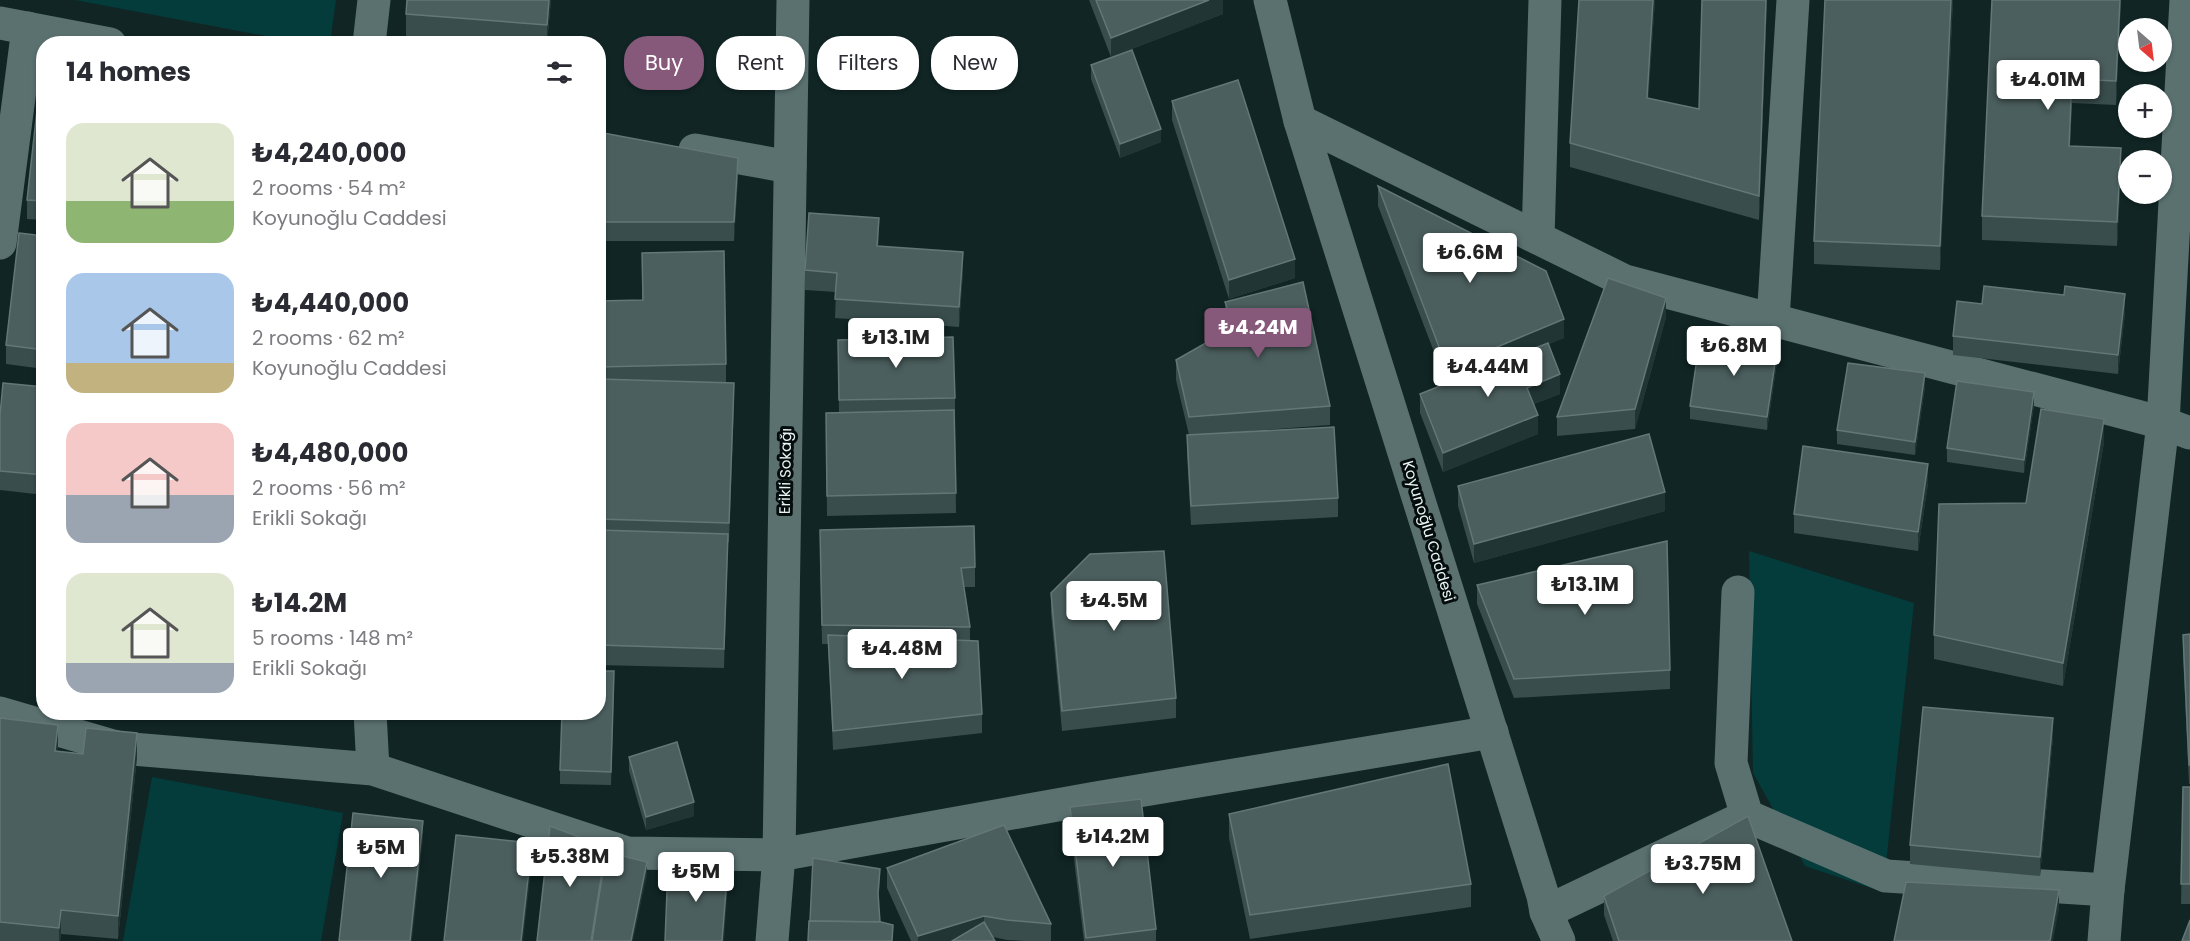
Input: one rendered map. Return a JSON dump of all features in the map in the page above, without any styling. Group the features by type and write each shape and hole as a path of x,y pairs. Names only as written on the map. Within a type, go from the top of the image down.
{"street":[{"path":"370,36 374,0"},
{"name":"Erikli Sokağı","path":"772,941 779,855 793,0"},
{"name":"Koyunoğlu Caddesi","path":"1270,0 1300,121 1553,927"},
{"path":"1538,238 1545,0"},
{"path":"1773,320 1792,0"},
{"path":"2104,941 2108,890 2176,428 2186,0"},
{"path":"0,243 14,25 70,36"},
{"path":"1300,121 1625,281 2176,428"},
{"path":"666,145 790,167"},
{"path":"1737,592 1731,763 1747,816 1886,876 2108,890"},
{"path":"0,713 120,748 373,769 627,854 779,855 1096,798 1492,732"},
{"path":"370,720 373,769"},
{"path":"1553,927 1747,816"}],"shaded area":[{"path":"75,0 336,0 331,36 266,36"},
{"path":"1749,551 1914,603 1883,892 1805,866 1753,773"},
{"path":"152,777 343,813 321,941 123,941"}],"building":[{"path":"407,0 549,0 547,25 406,14"},
{"path":"1096,0 1209,0 1111,38"},
{"path":"1579,0 1653,0 1647,98 1699,109 1702,0 1766,0 1759,196 1570,143"},
{"path":"1825,0 1951,0 1940,246 1814,241"},
{"path":"1992,0 2120,0 2116,81 2072,79 2069,146 2121,148 2118,150 2117,222 1982,216"},
{"path":"1132,50 1161,129 1120,144 1091,65"},
{"path":"1238,80 1295,259 1229,280 1172,101"},
{"path":"36,119 36,201 27,200"},
{"path":"606,133 738,158 734,222 606,222"},
{"path":"1378,186 1546,271 1564,319 1447,368"},
{"path":"809,213 879,218 877,246 963,252 959,307 835,299 837,273 805,270"},
{"path":"19,233 36,235 36,349 6,345"},
{"path":"724,251 726,364 606,367 606,301 643,300 642,253"},
{"path":"1608,278 1666,298 1635,409 1557,417"},
{"path":"1303,282 1330,406 1189,417 1176,360 1234,327 1225,302"},
{"path":"1984,286 2064,295 2065,286 2125,294 2118,355 1953,336 1957,301 1982,304"},
{"path":"953,337 955,398 839,400 838,340"},
{"path":"1700,338 1777,349 1767,417 1690,406"},
{"path":"1548,343 1560,374 1527,388 1538,415 1443,453 1420,394"},
{"path":"1848,363 1925,373 1915,442 1837,430"},
{"path":"606,379 734,383 729,523 606,519"},
{"path":"1957,381 2034,392 2024,460 1947,448"},
{"path":"3,383 36,386 36,474 0,471 0,415"},
{"path":"2041,409 2104,419 2063,663 1934,635 1939,504 2026,503"},
{"path":"954,410 956,493 827,496 826,413"},
{"path":"1334,427 1338,498 1191,506 1187,435"},
{"path":"1649,434 1665,492 1474,544 1458,486"},
{"path":"1803,446 1928,464 1918,532 1794,514"},
{"path":"974,526 975,567 961,568 970,627 822,625 820,530"},
{"path":"606,530 728,534 724,649 606,645"},
{"path":"1667,541 1670,670 1514,679 1477,585"},
{"path":"1164,551 1176,698 1062,711 1051,593 1090,554"},
{"path":"2190,634 2190,765 2189,765 2183,635"},
{"path":"828,635 978,641 982,714 833,731"},
{"path":"606,671 614,671 611,772 560,770 562,720 606,720"},
{"path":"1923,707 2053,718 2040,857 1910,845"},
{"path":"0,718 58,725 55,751 83,754 86,728 137,733 118,916 61,910 59,928 0,922"},
{"path":"677,742 694,802 646,817 629,757"},
{"path":"1448,764 1471,884 1250,915 1229,814"},
{"path":"2183,787 2190,787 2190,884 2181,884"},
{"path":"1141,799 1156,929 1086,938 1070,807"},
{"path":"353,813 423,821 410,941 339,941"},
{"path":"1748,816 1792,941 1619,941 1604,896"},
{"path":"1004,825 1051,924 984,916 918,936 887,868"},
{"path":"550,826 606,847 591,941 537,941"},
{"path":"456,835 532,843 521,941 444,941"},
{"path":"606,852 647,862 631,941 592,941"},
{"path":"813,858 880,869 878,893 880,922 810,921"},
{"path":"728,865 722,941 665,941 668,867"},
{"path":"1906,882 2059,890 2050,941 1894,941"},
{"path":"2190,920 2190,941 2182,941"},
{"path":"809,921 881,922 893,925 892,941 808,941"},
{"path":"984,922 995,941 952,941"}]}
